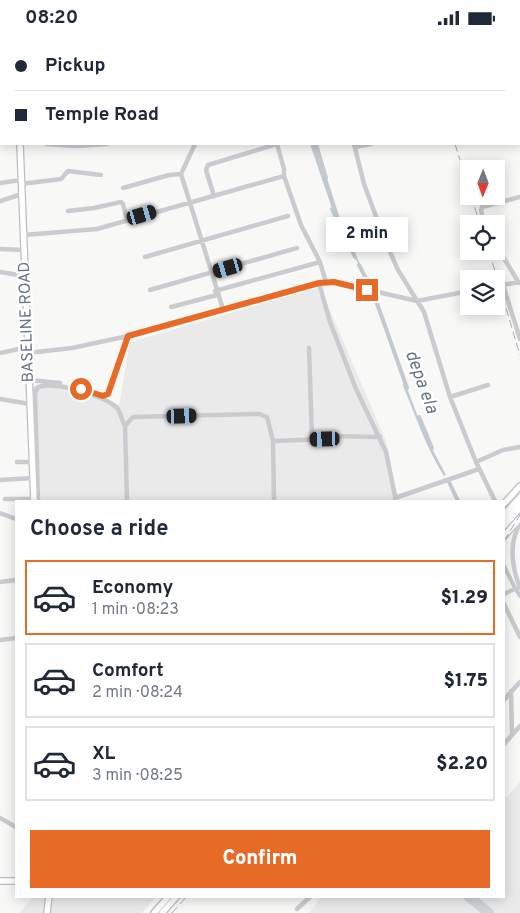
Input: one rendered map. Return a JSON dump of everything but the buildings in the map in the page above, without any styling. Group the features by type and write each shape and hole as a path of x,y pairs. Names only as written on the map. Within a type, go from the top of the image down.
{"highway":[{"path":"505,515 520,498"},
{"path":"505,524 520,507"}],"main road":[{"name":"BASELINE ROAD","path":"20,145 35,500"},
{"path":"505,503 520,486"},
{"path":"505,535 520,518"},
{"path":"0,881 15,881"},
{"path":"45,898 47,913"},
{"path":"47,913 49,898"},
{"path":"154,913 167,898"},
{"path":"162,913 174,898"}],"street":[{"path":"62,145 88,145"},
{"path":"195,145 181,174 216,293 223,309"},
{"path":"214,196 206,169 208,165 274,145"},
{"path":"277,145 284,176 301,225 320,262 326,282"},
{"path":"354,146 364,184 384,238 398,271 426,319 450,397 479,469 494,500"},
{"path":"0,183 61,179 68,171 101,175"},
{"path":"123,188 169,175 181,174"},
{"path":"24,235 97,229 284,176"},
{"path":"0,201 22,194"},
{"path":"482,215 482,207 520,197"},
{"path":"68,211 94,209 120,202 123,204 127,220"},
{"path":"145,257 288,216"},
{"path":"150,290 297,248"},
{"path":"0,249 24,250"},
{"path":"505,259 519,282 505,285"},
{"path":"171,307 320,262"},
{"path":"0,272 25,276"},
{"path":"0,353 72,348 128,336 326,282 417,301 460,293"},
{"path":"319,283 330,322 356,389 386,452 395,499 479,469"},
{"path":"505,291 520,339"},
{"path":"29,380 63,383 99,396 105,396 128,336"},
{"path":"309,348 312,440"},
{"path":"35,500 35,394 37,388 42,385 62,386 104,400 117,408 125,426 126,500"},
{"path":"450,397 488,385"},
{"path":"0,399 30,404"},
{"path":"125,426 132,417 259,413 267,417 273,441 274,500"},
{"path":"273,441 325,439 331,436 380,437"},
{"path":"476,462 503,450 520,447"},
{"path":"17,462 32,462"},
{"path":"0,480 33,478"},
{"path":"5,499 20,500"},
{"path":"0,513 15,519"},
{"path":"505,594 520,587 514,568 512,546 513,538 520,524"},
{"path":"0,582 15,580"},
{"path":"505,606 520,637"},
{"path":"0,640 15,638"},
{"path":"505,699 520,682"},
{"path":"511,691 512,734"},
{"path":"505,742 520,725"},
{"path":"0,818 15,826"},
{"path":"297,909 309,898"}],"shaded area":[{"path":"310,145 316,145 343,228 361,269 338,226"},
{"path":"320,287 386,441 398,500 35,500 29,386 65,387 119,405 130,342"},
{"path":"403,378 425,435 446,475 444,476 422,432 403,386"},
{"path":"520,782 520,913 309,913 320,898 505,898 505,796 507,797"},
{"path":"32,898 155,898 142,913 19,913"}],"waterway":[{"name":"depa ela","path":"316,145 326,178"},
{"name":"depa ela","path":"332,209 355,257"},
{"name":"depa ela","path":"359,265 371,288"},
{"name":"depa ela","path":"374,295 407,388"},
{"name":"depa ela","path":"419,417 432,448"},
{"name":"depa ela","path":"449,482 458,500"},
{"name":"depa ela","path":"505,568 514,586"},
{"name":"depa ela","path":"517,591 520,596"}],"taxiway":[{"path":"470,898 489,913"}],"railway":[{"path":"455,145 460,160"},
{"path":"474,205 477,215"},
{"path":"492,260 520,355"},
{"path":"505,539 520,515"},
{"path":"172,913 185,898"}],"route":[{"path":"81,389 99,396 108,394 128,336 319,283 334,282 367,290"}]}
